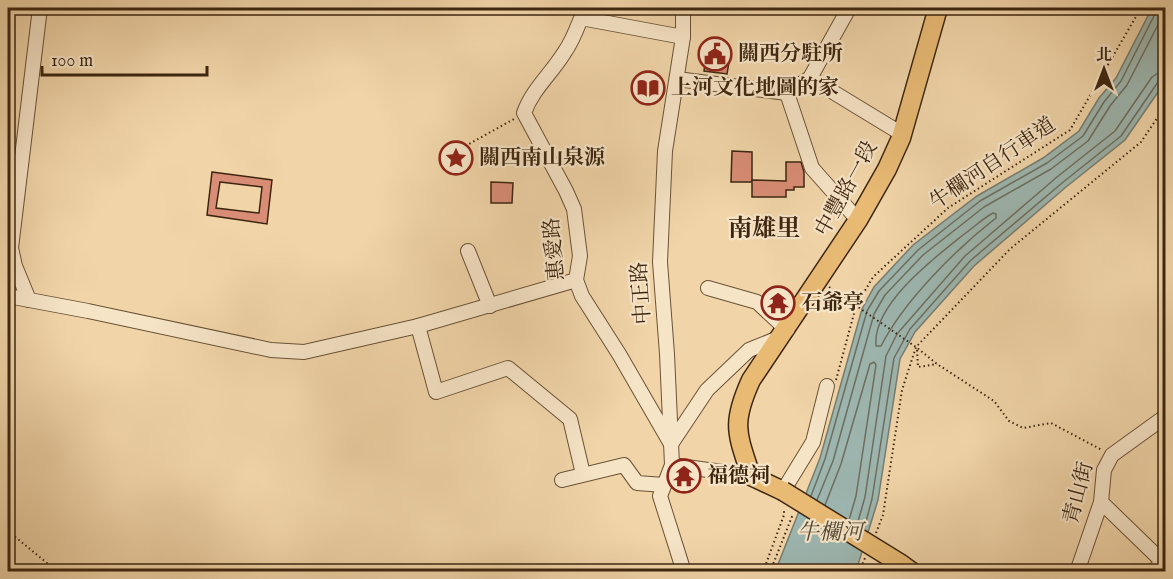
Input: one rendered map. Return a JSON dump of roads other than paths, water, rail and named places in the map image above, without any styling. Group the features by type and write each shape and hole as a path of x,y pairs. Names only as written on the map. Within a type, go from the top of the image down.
{"main road":[{"name":"中豐路一段","path":"751,476 740,443 737,420 740,404 751,381 819,281 887,169 902,134 938,8"},
{"path":"751,476 783,491 906,568"}],"street":[{"path":"29,300 15,266 11,248 40,8"},
{"name":"中正路","path":"683,8 683,37 665,151 660,262 668,354 672,465 660,496 684,572"},
{"path":"677,79 787,93 810,78 849,8"},
{"path":"581,13 683,37"},
{"name":"惠愛路","path":"581,13 574,36 564,54 529,98 524,113 574,209 579,256 576,280 582,296 619,354 671,444"},
{"path":"810,78 902,134"},
{"path":"787,93 812,168 858,220"},
{"path":"468,251 490,306"},
{"path":"8,296 271,350 304,352 418,326 576,280"},
{"path":"671,444 707,390 749,350 784,333 757,302 708,288"},
{"path":"418,326 436,392 508,368 570,419 583,474"},
{"path":"783,491 813,442 831,384"},
{"name":"青山街","path":"1077,572 1101,502 1104,470 1112,455 1166,416"},
{"path":"562,480 624,465 637,483 664,484"},
{"path":"672,465 751,476"},
{"path":"1101,502 1159,567"}],"water":[{"name":"牛欄河","path":"1152,8 1165,8 1165,82 1125,140 974,266 915,332 900,359 878,500 856,571 775,572 820,458 862,309 874,287 913,245 977,196 1043,158 1079,131 1099,98 1116,78"}],"place":[{"name":"關西分駐所","path":"715,54"},
{"name":"上河文化地圖的家","path":"648,88"},
{"name":"關西南山泉源","path":"456,158"},
{"name":"石爺亭","path":"778,303"},
{"name":"福德祠","path":"684,476"}],"district":[{"name":"南雄里","path":"764,229"}]}
